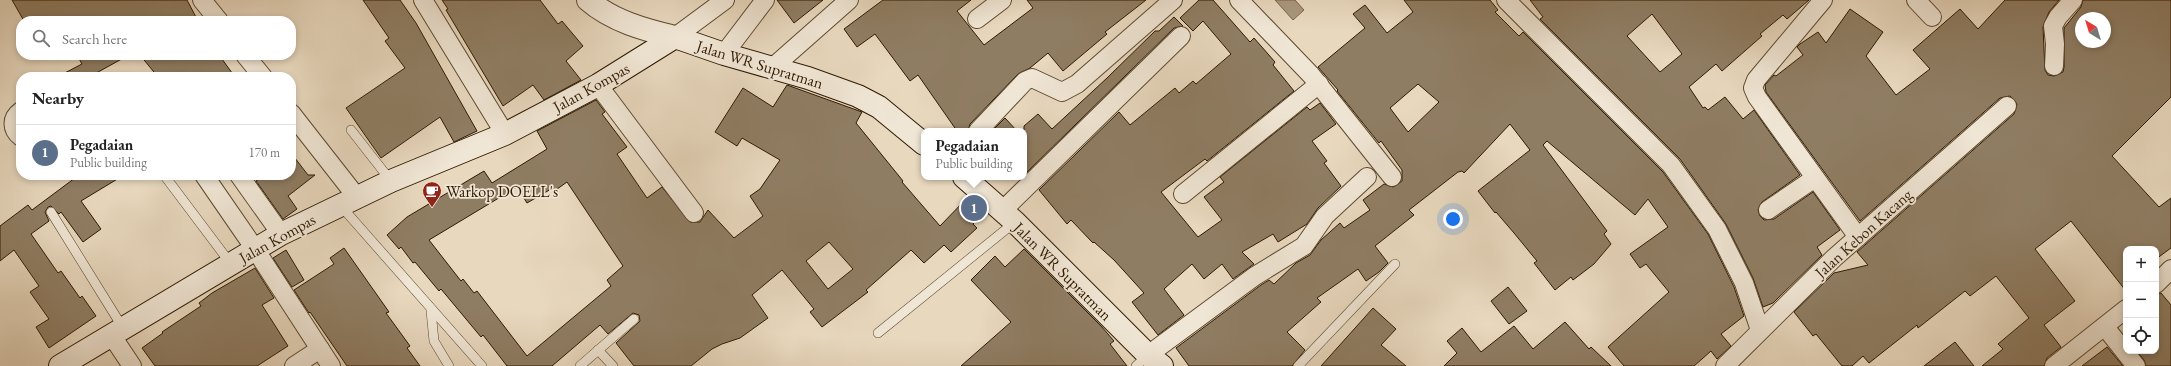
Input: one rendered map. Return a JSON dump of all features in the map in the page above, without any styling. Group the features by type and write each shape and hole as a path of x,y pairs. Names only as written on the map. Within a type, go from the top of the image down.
{"main road":[{"name":"Jalan WR Supratman","path":"594,2 627,22 724,54 808,78 858,96 879,107 921,142"},
{"name":"Jalan Kompas","path":"60,366 281,234 391,181 505,134 598,84 675,38"},
{"name":"Jalan WR Supratman","path":"967,180 1008,216 1149,362"}],"street":[{"path":"202,0 215,16"},
{"path":"423,0 505,134"},
{"path":"675,38 725,0"},
{"path":"724,54 765,0"},
{"path":"772,68 849,0"},
{"path":"977,19 1002,0"},
{"path":"981,128 1024,80 1032,78 1062,92 1077,84 1173,0"},
{"path":"1239,0 1319,84 1392,177"},
{"path":"1506,0 1671,165 1717,229 1744,283 1760,330"},
{"path":"1823,0 1756,80 1753,88 1757,97 1858,237"},
{"path":"1916,0 1932,17"},
{"path":"2054,66 2055,44 2053,26 2058,17 2073,0"},
{"path":"1008,216 1181,36"},
{"path":"249,60 259,72"},
{"path":"598,84 694,213"},
{"path":"1183,194 1319,84"},
{"name":"Jalan Kebon Kacang","path":"1725,366 1760,330 1858,237 2007,106"},
{"path":"12,117 14,129 16,131"},
{"path":"296,121 348,201"},
{"path":"1149,362 1255,276 1304,246 1326,216 1367,177"},
{"path":"1768,210 1815,178"},
{"path":"207,180 255,249 331,366"},
{"path":"243,180 281,234"},
{"path":"2158,282 2171,269"},
{"path":"2054,366 2123,312"},
{"path":"2104,328 2136,366"},
{"path":"117,332 132,366"},
{"path":"294,366 320,349"}],"lane":[{"path":"351,130 391,181"},
{"path":"168,180 231,264"},
{"path":"348,201 431,311 482,366"},
{"path":"51,212 117,332"},
{"path":"878,333 1008,216"},
{"path":"1298,366 1395,264"},
{"path":"431,311 434,341 449,366"},
{"path":"580,366 634,319"},
{"path":"598,350 613,366"}],"shaded area":[{"path":"1275,0 1295,0 1304,10 1293,20"}],"building":[{"path":"12,0 187,0 195,16 21,16"},
{"path":"363,0 400,0 416,23 477,131 454,142 440,117 381,158 346,108 405,68 385,41 389,38"},
{"path":"442,0 540,0 558,24 562,21 583,46 566,61 581,80 544,100 533,85 503,106 446,10 448,9"},
{"path":"777,0 823,0 794,23"},
{"path":"883,0 971,0 957,11 984,45 1033,8 1027,0 1146,0 1105,32 1107,34 1063,71 1048,53 1030,68 1018,74 970,124 969,128 955,128 918,75 910,81 875,34 857,47 844,29"},
{"path":"1199,0 1213,0 1250,42 1254,38 1275,62 1273,65 1294,91 1207,161 1205,159 1161,192 1198,237 1222,220 1204,197 1224,182 1220,177 1307,107 1310,110 1320,103 1336,124 1312,141 1327,161 1324,163 1341,186 1318,208 1307,224 1278,242 1273,234 1242,252 1254,264 1233,279 1222,264 1204,279 1192,264 1164,289 1184,315 1158,335 1132,302 1144,293 1114,260 1094,242 1093,243 1071,220 1067,224 1039,190 1119,112 1130,125 1175,88 1179,93 1193,81 1196,84 1231,54 1203,21 1193,31 1180,18"},
{"path":"1404,0 1490,0 1498,10 1495,12 1519,36 1523,32 1663,172 1708,234 1734,287 1744,316 1721,334 1731,346 1717,359 1711,351 1694,366 1624,366 1608,347 1669,292 1646,264 1640,268 1630,254 1668,227 1648,199 1635,215 1547,141 1543,145 1607,231 1604,234 1611,244 1594,264 1573,280 1571,277 1555,290 1534,263 1537,261 1478,191 1530,150 1510,124 1464,173 1462,171 1458,172 1409,210 1414,215 1375,246 1388,263 1379,272 1366,281 1358,269 1317,298 1321,302 1287,332 1305,350 1292,366 1189,366 1176,348 1261,285 1269,280 1274,284 1296,263 1310,255 1321,240 1340,223 1344,228 1370,210 1363,200 1384,184 1393,187 1402,181 1402,170 1381,141 1379,143 1337,91 1338,90 1318,67 1365,28 1353,14 1365,5 1387,33 1413,12","holes":["1418,84 1439,102 1408,132 1390,108"]},
{"path":"1530,0 1809,0 1787,19 1783,15 1760,34 1762,36 1722,71 1716,64 1689,87 1703,108 1705,107 1708,110 1725,97 1743,119 1754,110 1800,175 1762,202 1758,210 1760,216 1764,220 1774,219 1813,192 1840,230 1817,247 1822,255 1773,303 1763,307 1753,278 1726,224 1680,159 1540,19 1543,17","holes":["1652,14 1682,54 1660,72 1627,36"]},
{"path":"2005,0 2059,0 2049,12 2043,27 2045,70 2048,75 2054,76 2063,72 2064,28 2075,14 2075,48 2111,48 2111,12 2077,12 2081,7 2083,0 2171,0 2171,97 2112,156 2159,207 2171,198 2171,248 2159,257 2159,246 2123,246 2123,287 2071,221 2035,249 2075,301 2044,325 2061,347 2047,358 2044,366 1982,366 2003,349 1998,344 2029,318 1996,276 1970,296 1965,291 1918,328 1917,325 1869,363 1863,356 1852,366 1842,366 1816,334 1813,336 1794,312 1834,273 1868,265 1857,252 2014,114 2017,104 2010,96 2000,98 1860,221 1766,92 1765,85 1774,75 1776,76 1803,55 1797,47 1800,44 1818,32 1826,43 1850,9 1883,32 1866,56 1896,95 1930,69 1913,50 1960,9 1978,29"},
{"path":"1174,17 1183,26 1174,28 1027,172 1027,128 1024,128 1024,126 1038,114 1052,129 1155,31 1159,31"},
{"path":"80,60 120,60 98,72 67,72 82,64"},
{"path":"144,60 223,60 231,72 154,72"},
{"path":"787,85 862,112 856,123 903,181 902,182 940,226 968,197 985,212 973,224 977,228 951,252 944,245 924,263 911,250 866,290 868,292 822,327 810,312 814,309 782,270 752,295 768,318 740,338 712,349 691,366 634,366 616,343 640,321 639,315 633,313 608,334 600,325 552,366 507,366 483,335 481,337 441,289 439,291 415,262 413,263 401,247 399,249 387,235 407,217 484,171 492,183 547,149 537,131 596,100 605,112 602,114 627,147 617,154 647,198 662,187 690,222 700,222 708,210 734,238 763,216 750,196 760,189 780,160 742,138 737,146 715,132 743,88 773,107","holes":["567,182 623,266 607,280 611,286 527,356 477,291 474,293 463,279 461,281 429,240 517,187 527,203 551,189 553,192","829,242 853,269 828,289 806,261"]},
{"path":"1005,118 1014,128 995,128"},
{"path":"296,159 308,175 315,175 288,196 297,209 283,219 256,181 296,180"},
{"path":"72,180 116,180 81,201 101,229 83,242 61,212 59,214 51,206 48,207 45,212 49,221 31,234 58,273 61,271 80,298 82,296 96,316 49,348 36,327 49,319 30,292 39,286 14,250 0,261 0,226 28,205 32,210"},
{"path":"344,248 389,312 386,313 410,346 407,348 420,366 347,366 294,290 334,264 330,258"},
{"path":"1024,249 1101,326 1114,341 1110,344 1127,366 961,366 1011,322 971,280 995,256 1005,267"},
{"path":"286,250 304,280 292,287 273,258"},
{"path":"255,268 274,298 262,305 288,346 257,366 155,366 142,348 163,333 162,332 201,306 199,303 212,293"},
{"path":"1508,287 1527,311 1509,324 1491,301"},
{"path":"2159,293 2161,293 2171,305 2171,366 2146,366 2139,354 2159,354"},
{"path":"1373,308 1396,329 1381,345 1406,366 1321,366"},
{"path":"1565,322 1589,349 1591,347 1611,366 1444,366 1457,353 1447,341 1462,328 1481,352 1514,326 1533,349"},
{"path":"1955,342 1974,366 1924,366"},
{"path":"2107,347 2123,366 2082,366"}],"place":[{"name":"Warkop DOELL's","path":"432,208"},
{"name":"Pegadaian","path":"974,208"}]}
